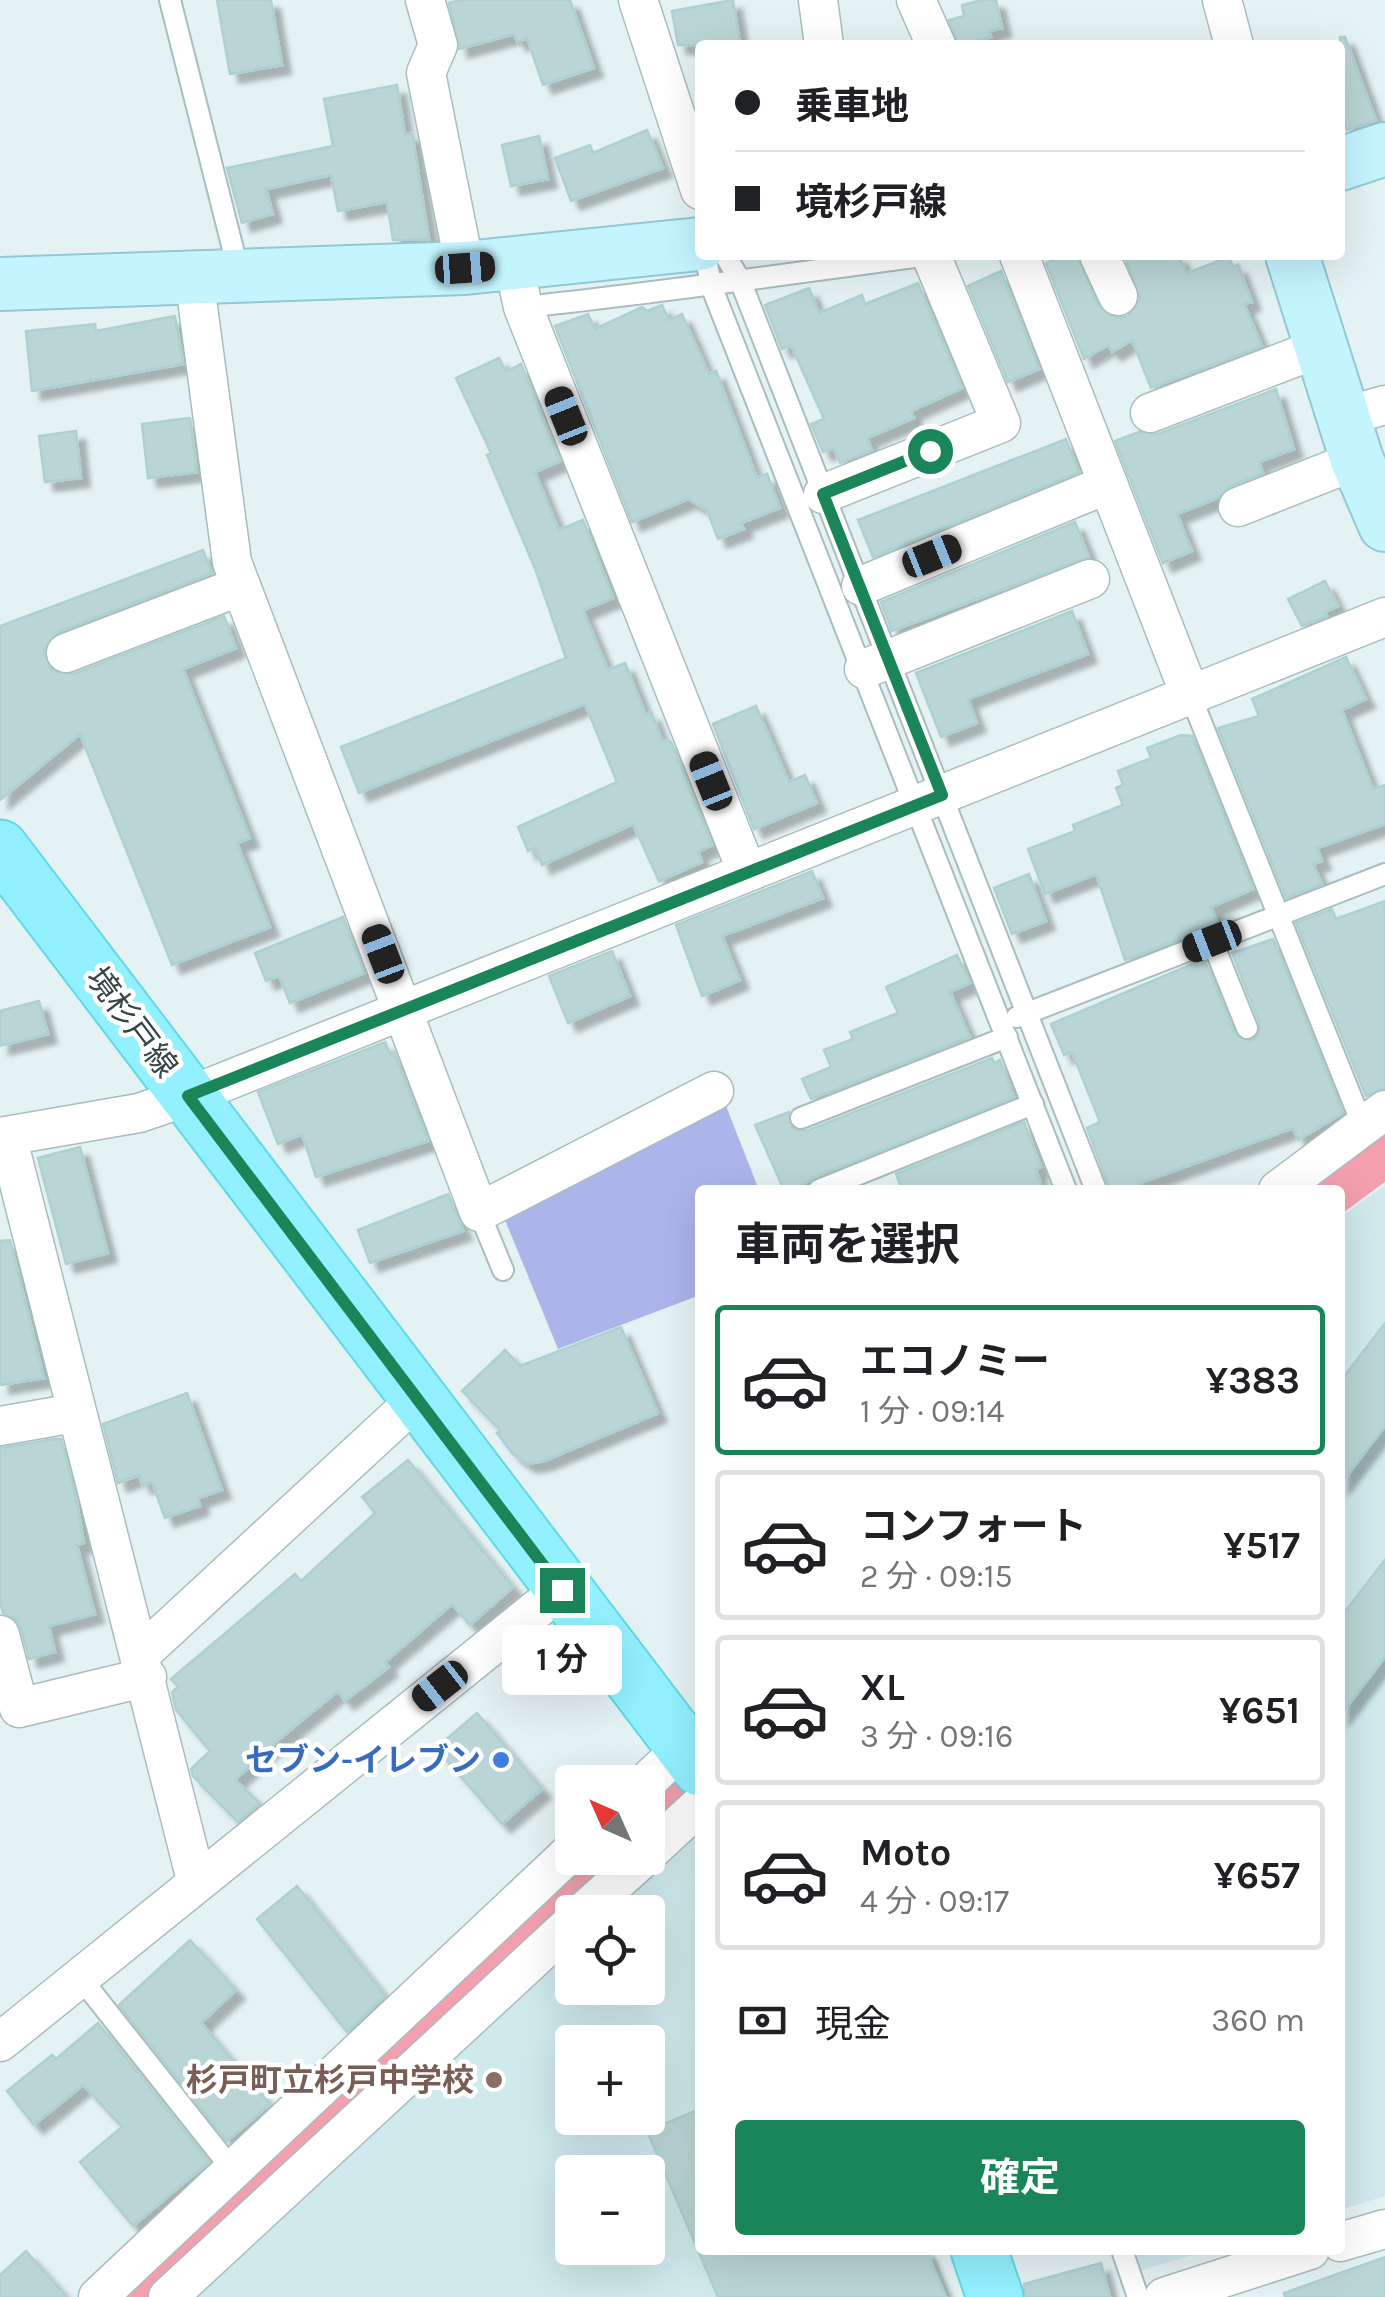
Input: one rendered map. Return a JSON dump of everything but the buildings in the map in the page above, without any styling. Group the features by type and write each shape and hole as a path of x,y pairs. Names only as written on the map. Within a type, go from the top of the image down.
{"main road":[{"name":"境杉戸線","path":"0,848 418,1398 685,1758"},
{"path":"981,2255 994,2297"}],"street":[{"path":"424,0 438,46 426,73 501,280 748,872"},
{"path":"638,0 695,175"},
{"path":"818,0 823,40"},
{"path":"916,0 934,40"},
{"path":"1222,0 1233,40"},
{"path":"1345,162 1385,149"},
{"path":"823,494 1001,423 932,260"},
{"path":"1022,260 1189,692"},
{"path":"1101,260 1118,296"},
{"path":"1293,260 1318,348 1362,427 1385,526"},
{"path":"0,284 216,276 501,280 706,266"},
{"path":"216,276 232,562 479,1212 714,1091"},
{"path":"1150,413 1318,348"},
{"path":"1238,507 1362,427"},
{"path":"861,586 1108,484"},
{"path":"877,664 1090,579"},
{"path":"66,652 241,586"},
{"path":"196,1880 144,1665 4,1137 139,1112 188,1096 1385,616"},
{"path":"1285,1185 1376,1117"},
{"path":"0,1635 19,1708 144,1665 418,1398"},
{"path":"0,1426 75,1413"},
{"path":"0,2042 196,1880 562,1590"},
{"path":"665,1806 685,1758"},
{"path":"98,2297 555,1867"},
{"path":"602,1895 624,1875"},
{"path":"168,2297 555,1939"},
{"path":"1345,2240 1385,2228"},
{"path":"1164,2297 1294,2255"}],"lane":[{"path":"170,0 216,276"},
{"path":"728,260 740,280 861,586 877,664"},
{"path":"706,266 740,280 892,260"},
{"path":"706,266 877,664 929,800 1004,1031 1064,1185"},
{"path":"1189,692 1358,1114 1376,1117"},
{"path":"929,800 1026,1014 1094,1185"},
{"path":"801,1118 1004,1031 1026,1014 1385,874"},
{"path":"1212,941 1247,1028"},
{"path":"831,1185 1033,1104"},
{"path":"1042,1125 1066,1114"},
{"path":"479,1212 503,1270"},
{"path":"79,1976 232,2169"},
{"path":"1124,2255 1138,2297"}],"shaded area":[{"path":"726,1106 757,1185 695,1185 695,1297 558,1349 503,1215"},
{"path":"1385,1185 1385,2196 1345,2208 1345,1214"},
{"name":"杉戸町立杉戸中学校","path":"695,1832 695,2255 935,2255 951,2297 184,2297 555,1949 555,2005 665,2005 665,1895 616,1895 641,1875 665,1875 665,1856"},
{"path":"1135,2255 1192,2255 1140,2271"}],"waterway":[{"path":"1329,1185 1385,1143"},
{"path":"665,1800 695,1767"},
{"path":"132,2297 588,1875"}],"place":[{"name":"セブン-イレブン","path":"501,1760"},
{"name":"杉戸町立杉戸中学校","path":"494,2080"}],"route":[{"path":"562,1590 188,1096 942,795 823,494 930,451"}]}
